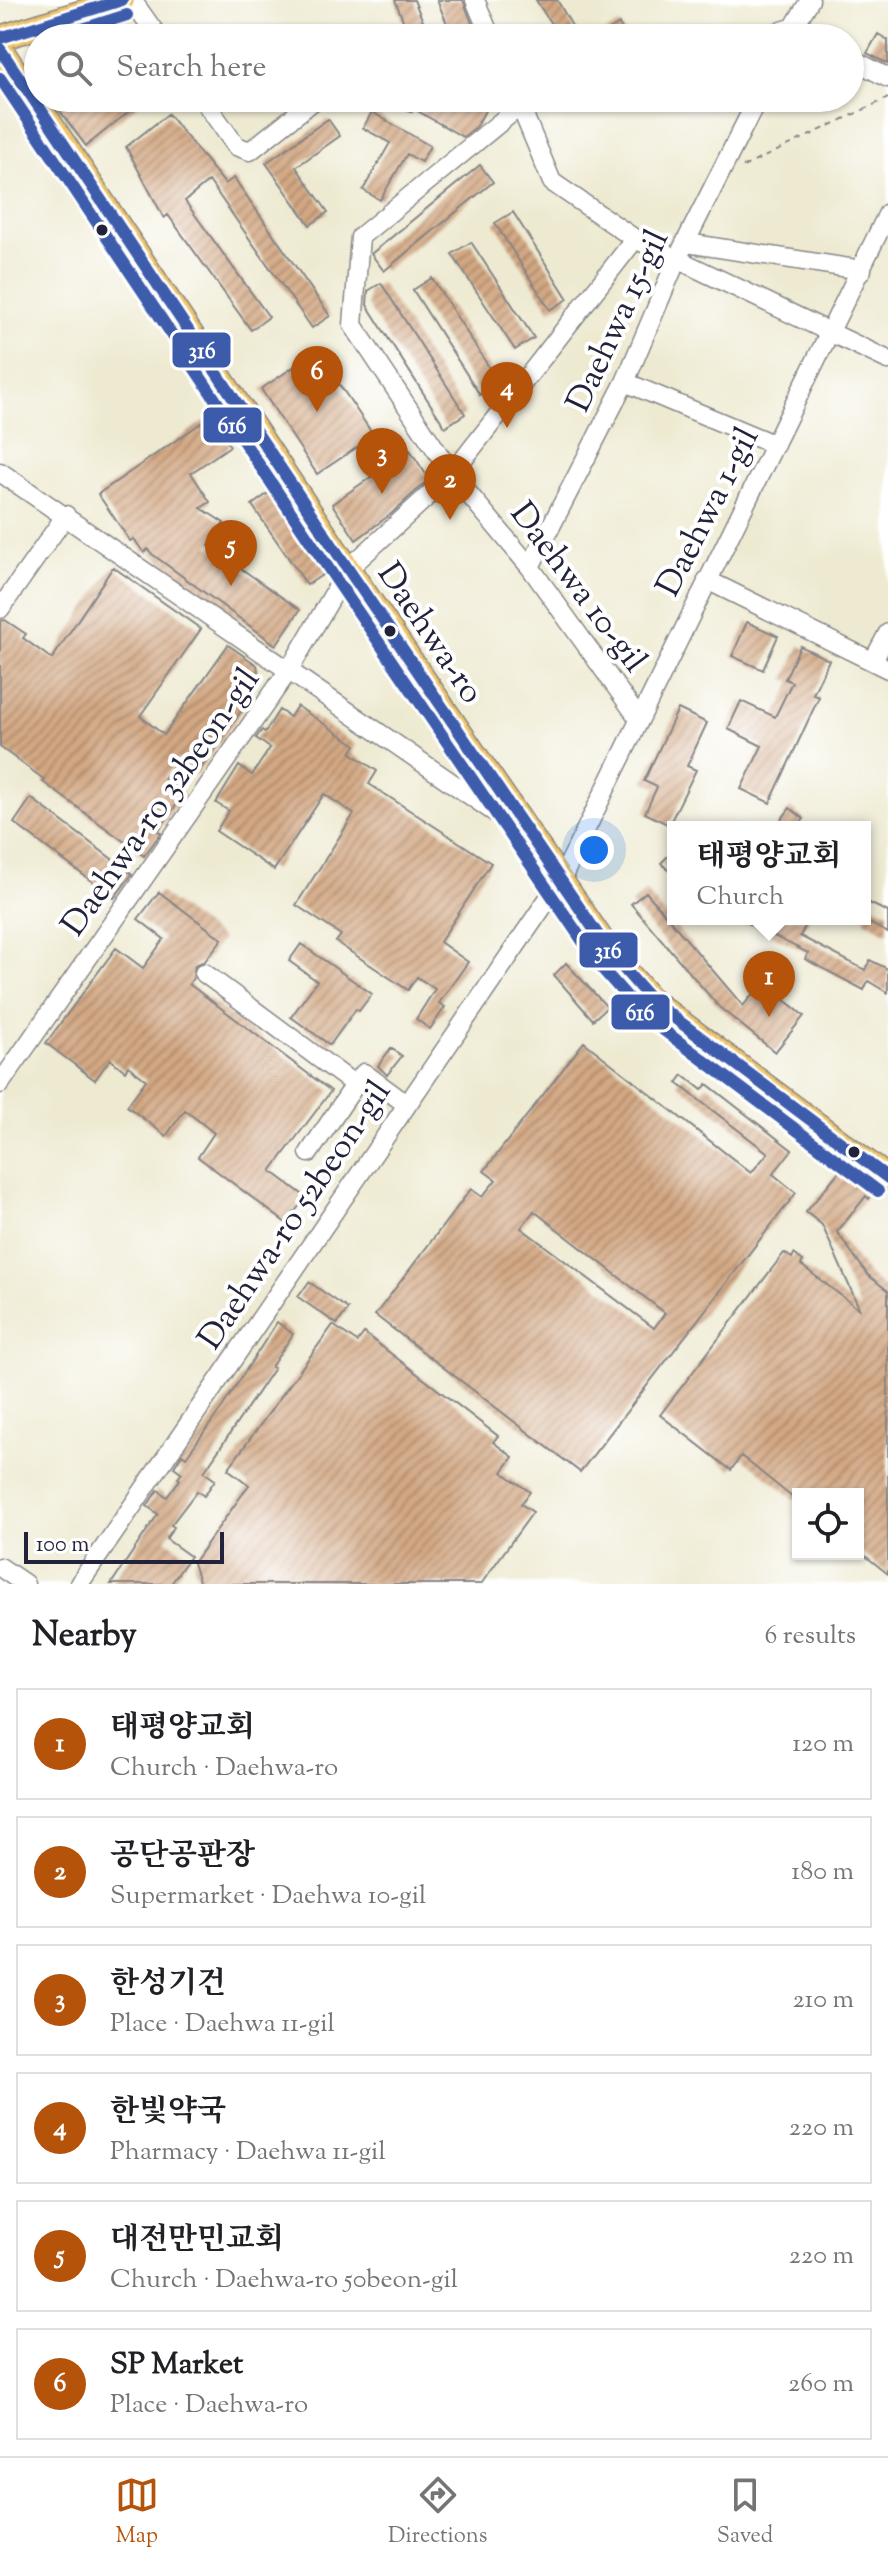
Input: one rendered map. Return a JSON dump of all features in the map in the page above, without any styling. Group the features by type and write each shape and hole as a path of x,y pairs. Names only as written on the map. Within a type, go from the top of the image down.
{"main road":[{"path":"47,24 122,0"},
{"path":"81,24 90,11"},
{"path":"0,38 24,31"},
{"name":"Daehwa-ro","path":"0,49 24,80"},
{"name":"Daehwa-ro","path":"48,112 348,569 611,954 652,1001 888,1178"}],"street":[{"path":"132,0 149,24"},
{"path":"475,0 483,24"},
{"path":"795,24 810,0"},
{"path":"864,65 888,78"},
{"path":"212,112 236,146 250,151 299,112"},
{"name":"Daehwa 10-gil","path":"506,112 360,237 353,325 452,474 530,567 639,719"},
{"path":"522,112 552,182 635,239 888,360"},
{"name":"Daehwa 15-gil","path":"530,567 625,382 677,259 751,112"},
{"name":"Daehwa 1-gil","path":"561,880 888,213"},
{"name":"Daehwa-ro 32beon-gil","path":"0,1084 7,1059 289,670 348,569 452,474 635,239"},
{"path":"687,243 862,270"},
{"path":"625,382 775,445"},
{"path":"0,472 500,816 519,818"},
{"path":"0,609 66,515"},
{"path":"707,580 880,665 888,633"},
{"name":"Daehwa-ro 52beon-gil","path":"79,1584 561,880"},
{"path":"204,973 355,1085"},
{"path":"309,1153 364,1073 406,1104"},
{"path":"0,1567 25,1584"}],"path":[{"path":"864,109 888,98"},
{"path":"720,178 859,112"}],"building":[{"path":"395,0 414,0 424,24 404,24"},
{"path":"437,0 463,0 472,24 447,24"},
{"path":"536,0 557,0 571,24 551,24"},
{"path":"878,34 888,40 888,64 867,53"},
{"path":"61,112 128,112 86,146"},
{"path":"372,112 430,146 421,162 407,154 380,200 363,190 390,143 363,128"},
{"path":"419,112 484,112 476,127 463,137"},
{"path":"168,114 225,184 234,178 330,316 312,328 209,181 185,201 269,317 251,330 168,215 164,218 126,147"},
{"path":"328,119 340,136 296,167 328,212 310,225 266,163"},
{"path":"480,165 493,182 384,271 371,254"},
{"path":"513,212 568,299 550,310 495,223"},
{"path":"471,242 534,338 515,350 452,254"},
{"path":"432,278 499,383 480,395 413,290"},
{"path":"381,283 465,414 445,427 367,305 368,291"},
{"path":"323,360 374,436 317,474 261,389 298,364"},
{"path":"210,417 230,446 191,473 210,502 201,508 224,523 209,546 300,610 276,645 148,549 144,553 134,539 130,541 98,494"},
{"path":"410,450 429,479 391,514 356,540 332,504"},
{"path":"270,492 328,571 307,585 252,505"},
{"path":"113,567 201,629 140,716 164,735 228,645 257,665 258,671 242,693 250,699 197,774 178,759 164,779 184,794 144,856 0,747 0,621 5,620 26,634 23,638 52,659"},
{"path":"747,622 778,636 763,670 732,656"},
{"path":"800,646 829,660 813,694 819,697 770,803 741,789 762,746 728,729 741,701 775,717 792,682 785,679"},
{"path":"297,706 356,745 351,753 377,771 369,784 491,863 440,942 468,962 439,1003 445,1007 430,1029 416,1019 435,989 417,977 408,990 336,942 341,935 296,905 354,814 324,794 274,870 216,831 229,811 216,803 239,766 252,775 270,748 256,738 262,730 265,732 279,710 290,717"},
{"path":"678,709 707,723 687,766 696,770 667,824 645,813 657,787 644,781"},
{"path":"31,798 132,874 114,898 14,823"},
{"path":"790,808 804,819 802,821 780,821"},
{"path":"159,892 222,939 205,961 195,965 189,984 331,1091 271,1171 306,1197 286,1223 198,1157 214,1133 185,1110 166,1136 127,1106 146,1080 128,1066 125,1071 110,1059 95,1080 46,1043 116,948 143,968 164,939 138,919"},
{"path":"646,892 667,917 667,925 674,925 743,1006 763,982 804,1016 775,1052 719,1007 631,904"},
{"path":"871,904 888,912 888,933 871,924"},
{"path":"752,925 806,925 800,936 865,970 870,960 888,969 888,993 868,981 864,990 805,959 808,953"},
{"path":"301,944 372,994 359,1011 356,1009 330,1045 291,1017 317,981 289,961"},
{"path":"566,963 607,1007 593,1020 554,975"},
{"path":"584,1042 751,1173 768,1153 677,1083 683,1075 702,1090 707,1084 792,1150 773,1174 796,1193 580,1472 375,1315 471,1189 482,1197 496,1180 484,1171","holes":["534,1211 665,1313 654,1328 521,1228"]},
{"path":"391,1048 402,1056 387,1075 378,1066"},
{"path":"844,1165 875,1190 869,1199 866,1196 837,1232 868,1275 888,1291 888,1574 864,1555 864,1488 792,1488 792,1497 741,1456 731,1470 660,1415 784,1253 792,1258 794,1254 803,1261 801,1265 860,1310 822,1225 806,1212"},
{"path":"309,1282 348,1309 337,1324 298,1297"},
{"path":"277,1322 293,1334 271,1367 274,1368 204,1472 215,1480 204,1496 197,1491 171,1525 174,1527 166,1539 190,1556 171,1584 111,1584 158,1514 147,1506 158,1490 167,1497 180,1479 182,1473 174,1467 182,1454 186,1457 223,1406"},
{"path":"333,1325 357,1342 364,1333 498,1436 493,1442 513,1457 502,1472 530,1492 521,1504 533,1512 481,1584 200,1584 193,1563 249,1485 228,1469"}],"transit line":[{"name":"316","path":"45,24 122,0"},
{"name":"616","path":"98,24 127,15"},
{"name":"316","path":"0,38 24,31"},
{"name":"316","path":"0,49 24,85"},
{"name":"616","path":"0,78 599,965 642,1014 878,1191"},
{"name":"316","path":"42,112 348,569 611,954 652,1001 888,1178"}],"place":[{"name":"SP Market","path":"317,412"},
{"name":"한빛약국","path":"507,428"},
{"name":"한성기건","path":"382,494"},
{"name":"공단공판장","path":"450,520"},
{"name":"대전만민교회","path":"231,586"},
{"name":"태평양교회","path":"769,1017"}]}
